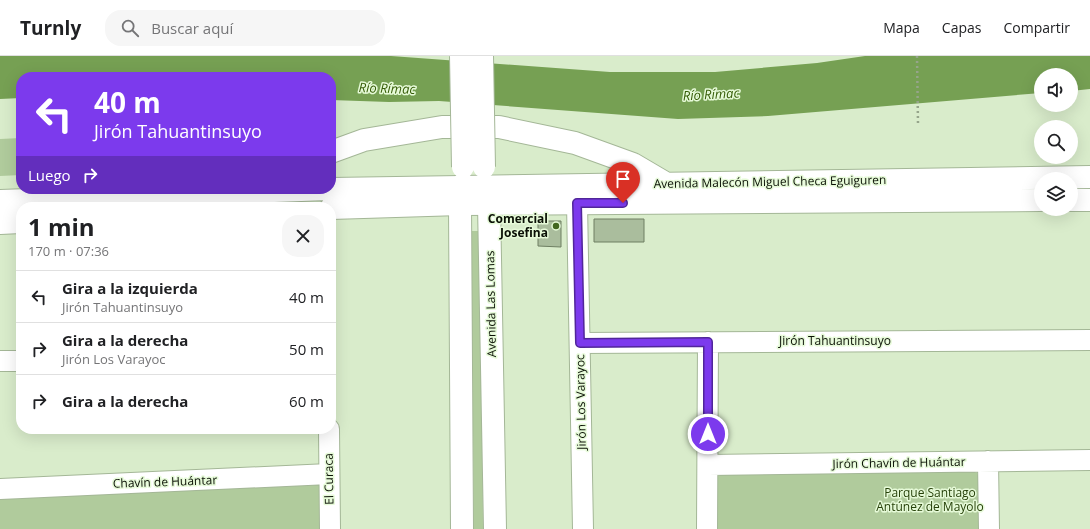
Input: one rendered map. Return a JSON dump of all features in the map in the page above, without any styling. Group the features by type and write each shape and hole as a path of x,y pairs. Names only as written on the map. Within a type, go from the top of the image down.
{"main road":[{"name":"Avenida Las Lomas","path":"461,56 474,186 495,529"},
{"name":"Avenida Las Lomas","path":"462,529 474,186 482,56"},
{"path":"336,150 364,140 442,127 499,128 575,143 633,164 666,184"},
{"name":"Avenida Malecón Miguel Checa Eguiguren","path":"336,189 1090,177"},
{"name":"Avenida Malecón Miguel Checa Eguiguren","path":"336,207 474,186 577,203 1034,200"},
{"path":"0,201 162,194"},
{"path":"1078,200 1090,200"},
{"path":"0,223 16,222"}],"street":[{"name":"Jirón Los Varayoc","path":"577,203 583,529"},
{"name":"Jirón Tahuantinsuyo","path":"580,343 1090,340"},
{"path":"708,342 708,529"},
{"path":"0,361 16,361"},
{"name":"El Curaca","path":"329,434 330,529"},
{"name":"Jirón Chavín de Huántar","path":"708,465 1090,460"},
{"path":"988,461 989,529"},
{"name":"Chavín de Huántar","path":"0,489 329,474"}],"path":[{"path":"917,56 918,124"}],"green space":[{"path":"16,138 16,175 0,176 0,139"},
{"path":"471,231 481,231 483,529 474,529"},
{"name":"Parque Santiago Antúnez de Mayolo","path":"969,470 977,473 980,481 980,529 715,529 715,482 718,476 726,473"},
{"path":"319,485 320,529 0,529 0,498"}],"water":[{"name":"Río Rímac","path":"0,56 391,56 610,72 715,72 817,63 865,56 1090,56 1090,89 1078,90 1078,68 1034,68 1034,94 768,116 678,119 439,101 389,102 336,100 336,72 16,72 16,98 0,99"}],"building":[{"path":"594,219 644,219 644,242 594,242"},
{"path":"538,221 561,221 561,247 538,246"}],"place":[{"name":"Comercial Josefina","path":"556,226"}],"route":[{"path":"623,203 577,203 580,343 708,342 708,434"}]}
